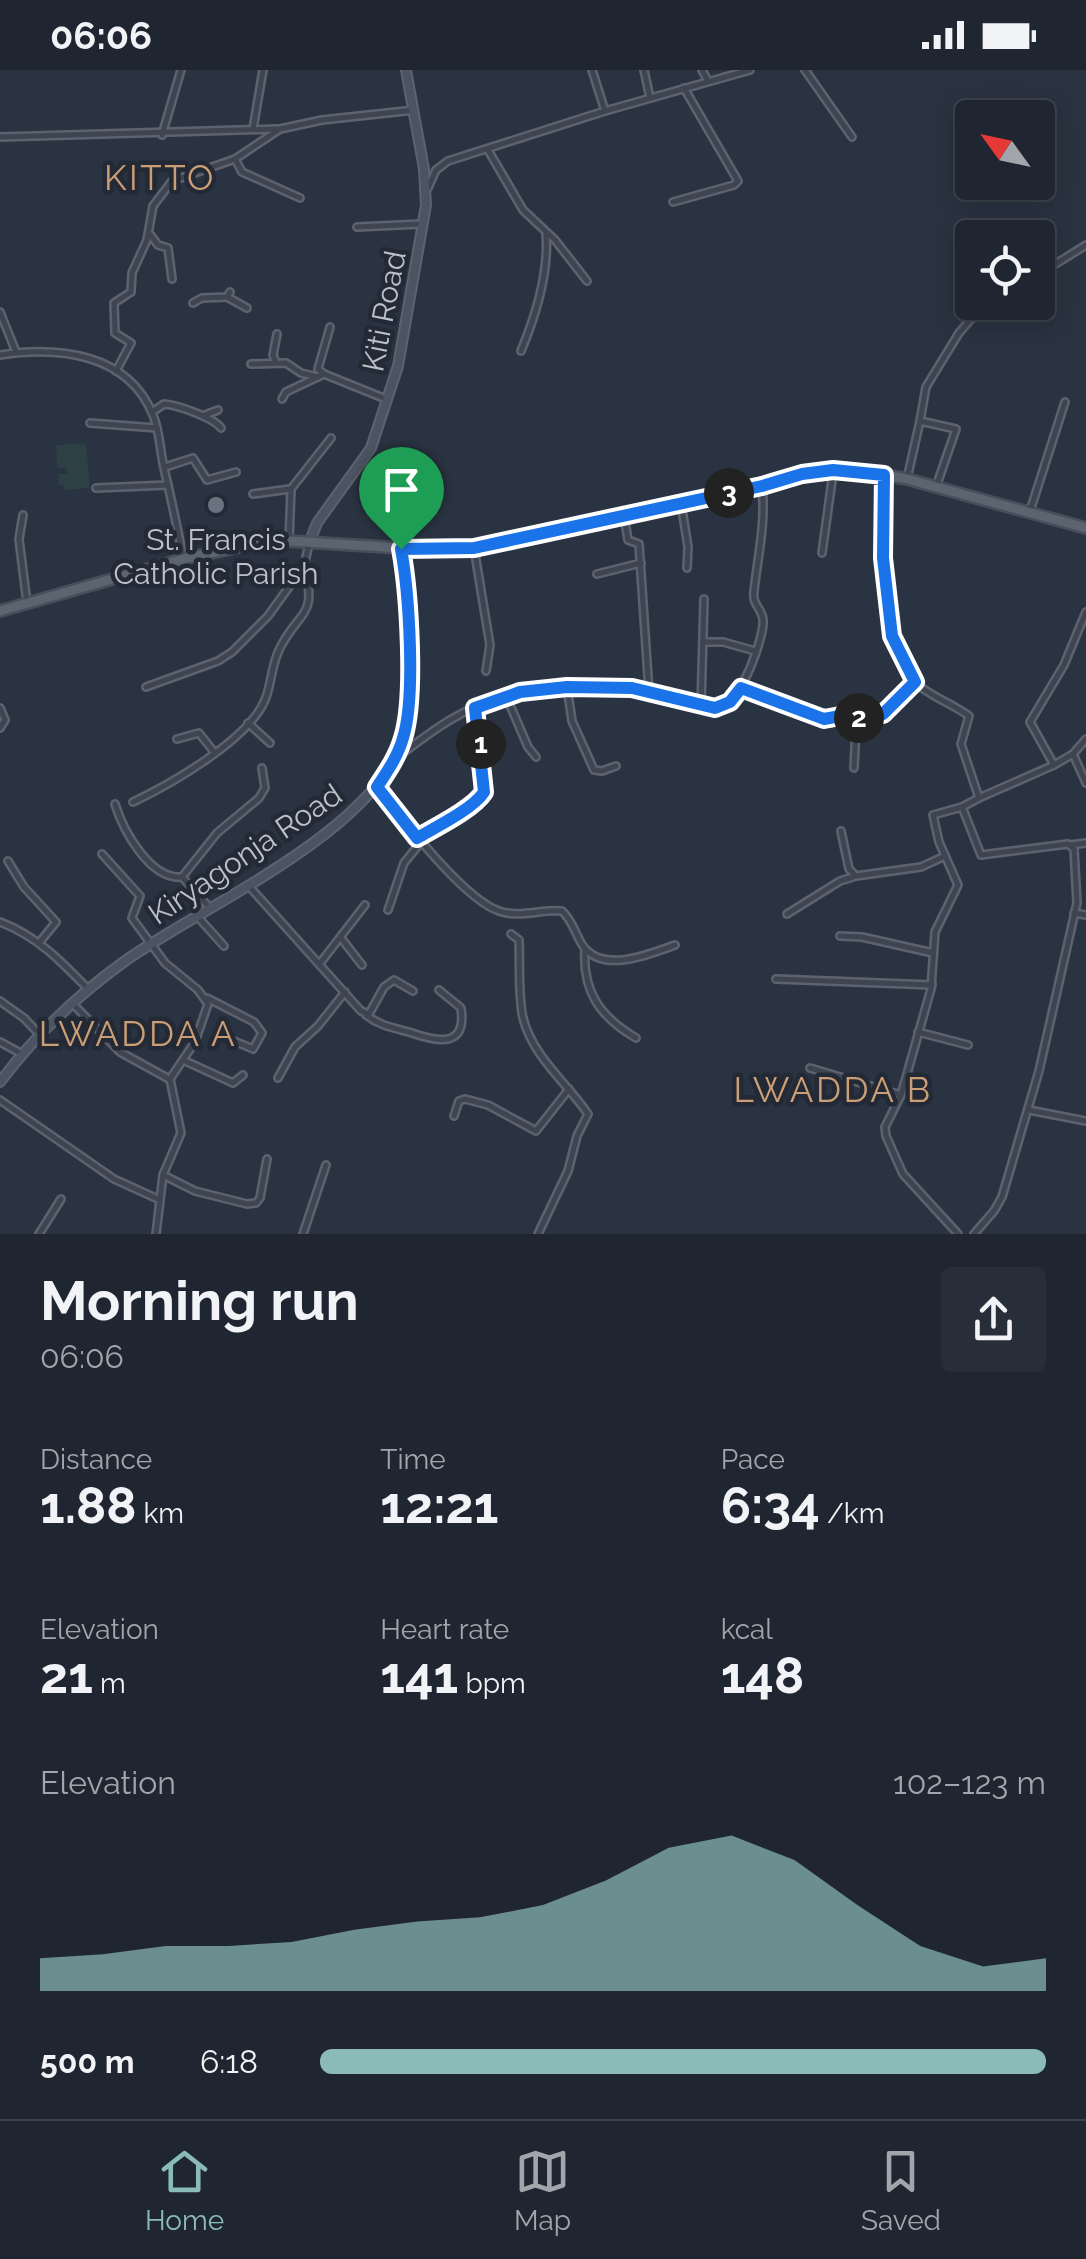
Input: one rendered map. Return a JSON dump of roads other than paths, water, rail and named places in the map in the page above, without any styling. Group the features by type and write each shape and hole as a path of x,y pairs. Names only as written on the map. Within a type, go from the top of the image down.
{"main road":[{"path":"0,612 183,560 289,541 401,549 474,548 833,470 907,480 1085,525"}],"street":[{"path":"162,134 180,70"},
{"path":"253,129 263,70"},
{"name":"Kiti Road","path":"310,541 318,523 363,463 389,400 424,224 426,191 406,70"},
{"path":"592,70 605,111"},
{"path":"644,70 650,98"},
{"path":"702,70 708,82"},
{"path":"426,191 442,164 605,111 750,70"},
{"path":"806,70 852,137"},
{"path":"673,202 738,181 684,88"},
{"path":"0,137 280,129 322,120 414,110"},
{"path":"116,371 131,343 115,333 114,303 131,292 132,273 149,233 153,206 167,185 182,176 235,159 280,129"},
{"path":"488,150 523,210 555,240 587,282"},
{"path":"235,159 242,172 300,198"},
{"path":"357,227 424,224"},
{"path":"149,233 158,245 168,248 172,279"},
{"path":"521,350 538,303 548,252 546,234"},
{"path":"1055,264 1086,246"},
{"path":"193,304 202,298 228,295 247,308"},
{"path":"0,312 16,352"},
{"path":"907,480 926,387 971,320"},
{"path":"321,376 318,369 330,328"},
{"path":"276,362 273,355 277,334"},
{"path":"0,355 16,352 88,356 134,386 152,412 157,428 183,560"},
{"path":"251,364 286,363 300,372 389,400"},
{"path":"282,399 286,392 321,376"},
{"path":"1023,512 1031,508 1065,402"},
{"path":"152,412 164,404 177,405 194,416 218,410"},
{"path":"204,415 218,421 221,428"},
{"path":"920,421 956,429 936,487"},
{"path":"90,423 157,428"},
{"path":"289,541 290,489 331,438"},
{"path":"164,468 193,458 207,480 236,472"},
{"path":"822,553 833,470"},
{"path":"884,475 883,558 892,636 915,682 968,716 961,744 978,798"},
{"path":"96,488 168,485"},
{"path":"394,760 453,718 506,696 538,688 617,687 701,706 723,706 741,688 763,618 753,597 763,537 762,486"},
{"path":"253,494 290,489"},
{"path":"681,503 687,568"},
{"path":"624,514 628,540 639,544 650,692"},
{"path":"23,515 19,540 27,603"},
{"path":"146,687 223,658 268,616 304,566 310,541"},
{"path":"474,548 490,645 486,671"},
{"name":"Kiryagonja Road","path":"0,1082 40,1036 120,964 332,828 377,787 404,738 408,715 401,549"},
{"path":"597,574 641,563"},
{"path":"133,802 192,770 248,724 264,704 278,652 308,610 309,583 304,566"},
{"path":"701,706 704,599"},
{"path":"1054,764 1030,720 1064,665 1086,612"},
{"path":"704,642 723,642 755,651"},
{"path":"741,688 824,719 846,715 860,718 883,714 915,682"},
{"path":"567,687 572,721 594,770 602,772 616,766"},
{"path":"506,696 528,748 536,757"},
{"path":"0,708 5,720 0,728"},
{"path":"388,910 404,863 419,840 478,801 484,792 475,708"},
{"path":"854,768 860,718"},
{"path":"248,724 270,743"},
{"path":"177,738 199,733 214,752"},
{"path":"958,1234 904,1174 885,1127 901,1094 932,985 932,953 939,918 958,885 933,815 962,807 1054,764 1073,754 1086,739"},
{"path":"1073,754 1086,784"},
{"path":"115,804 125,833 156,867 172,878 182,877 217,834 260,798 264,788 262,768"},
{"path":"377,787 419,840 493,909 512,914 562,911 585,949 586,979 598,1009 636,1038"},
{"path":"962,807 983,856 1086,843"},
{"path":"841,831 849,870 856,876"},
{"path":"974,1234 998,1206 1029,1110 1074,913 1078,885 1070,845"},
{"path":"102,854 140,896 132,918 174,972 205,997 254,1022 262,1033 253,1050 234,1041"},
{"path":"787,914 840,881 921,868 945,856"},
{"path":"8,861 24,887 56,922 39,943"},
{"path":"182,877 209,907"},
{"path":"248,884 378,1024 434,1042 448,1041 457,1033 461,1008 438,990"},
{"path":"320,962 365,905"},
{"path":"1074,913 1086,915"},
{"path":"197,916 224,946"},
{"path":"0,922 57,956 90,991"},
{"path":"511,934 520,940 522,1014 528,1031 539,1053 588,1114 577,1136 568,1172 538,1234"},
{"path":"840,936 862,937 932,953"},
{"path":"341,938 362,965"},
{"path":"585,949 603,958 619,960 675,945"},
{"path":"776,979 932,985"},
{"path":"364,1013 369,1014 389,982 394,980 412,991"},
{"path":"278,1078 295,1047 345,992"},
{"path":"156,1234 163,1175 181,1133 170,1080 204,1021 208,1004 205,997"},
{"path":"0,1001 24,1018 40,1036"},
{"path":"74,1004 120,1052 170,1080"},
{"path":"918,1032 968,1045"},
{"path":"0,1042 22,1054"},
{"path":"183,1060 233,1083 243,1075"},
{"path":"810,1068 901,1094"},
{"path":"454,1116 459,1102 475,1100 536,1131 570,1089"},
{"path":"0,1100 114,1180 160,1200"},
{"path":"1029,1110 1086,1121"},
{"path":"163,1175 195,1191 256,1203 267,1159"},
{"path":"303,1234 326,1165"},
{"path":"40,1234 62,1199"}],"place":[{"name":"St. Francis Catholic Parish","path":"216,505"}],"district":[{"name":"KITTO","path":"160,177"},
{"name":"LWADDA A","path":"138,1033"},
{"name":"LWADDA B","path":"833,1089"}]}
